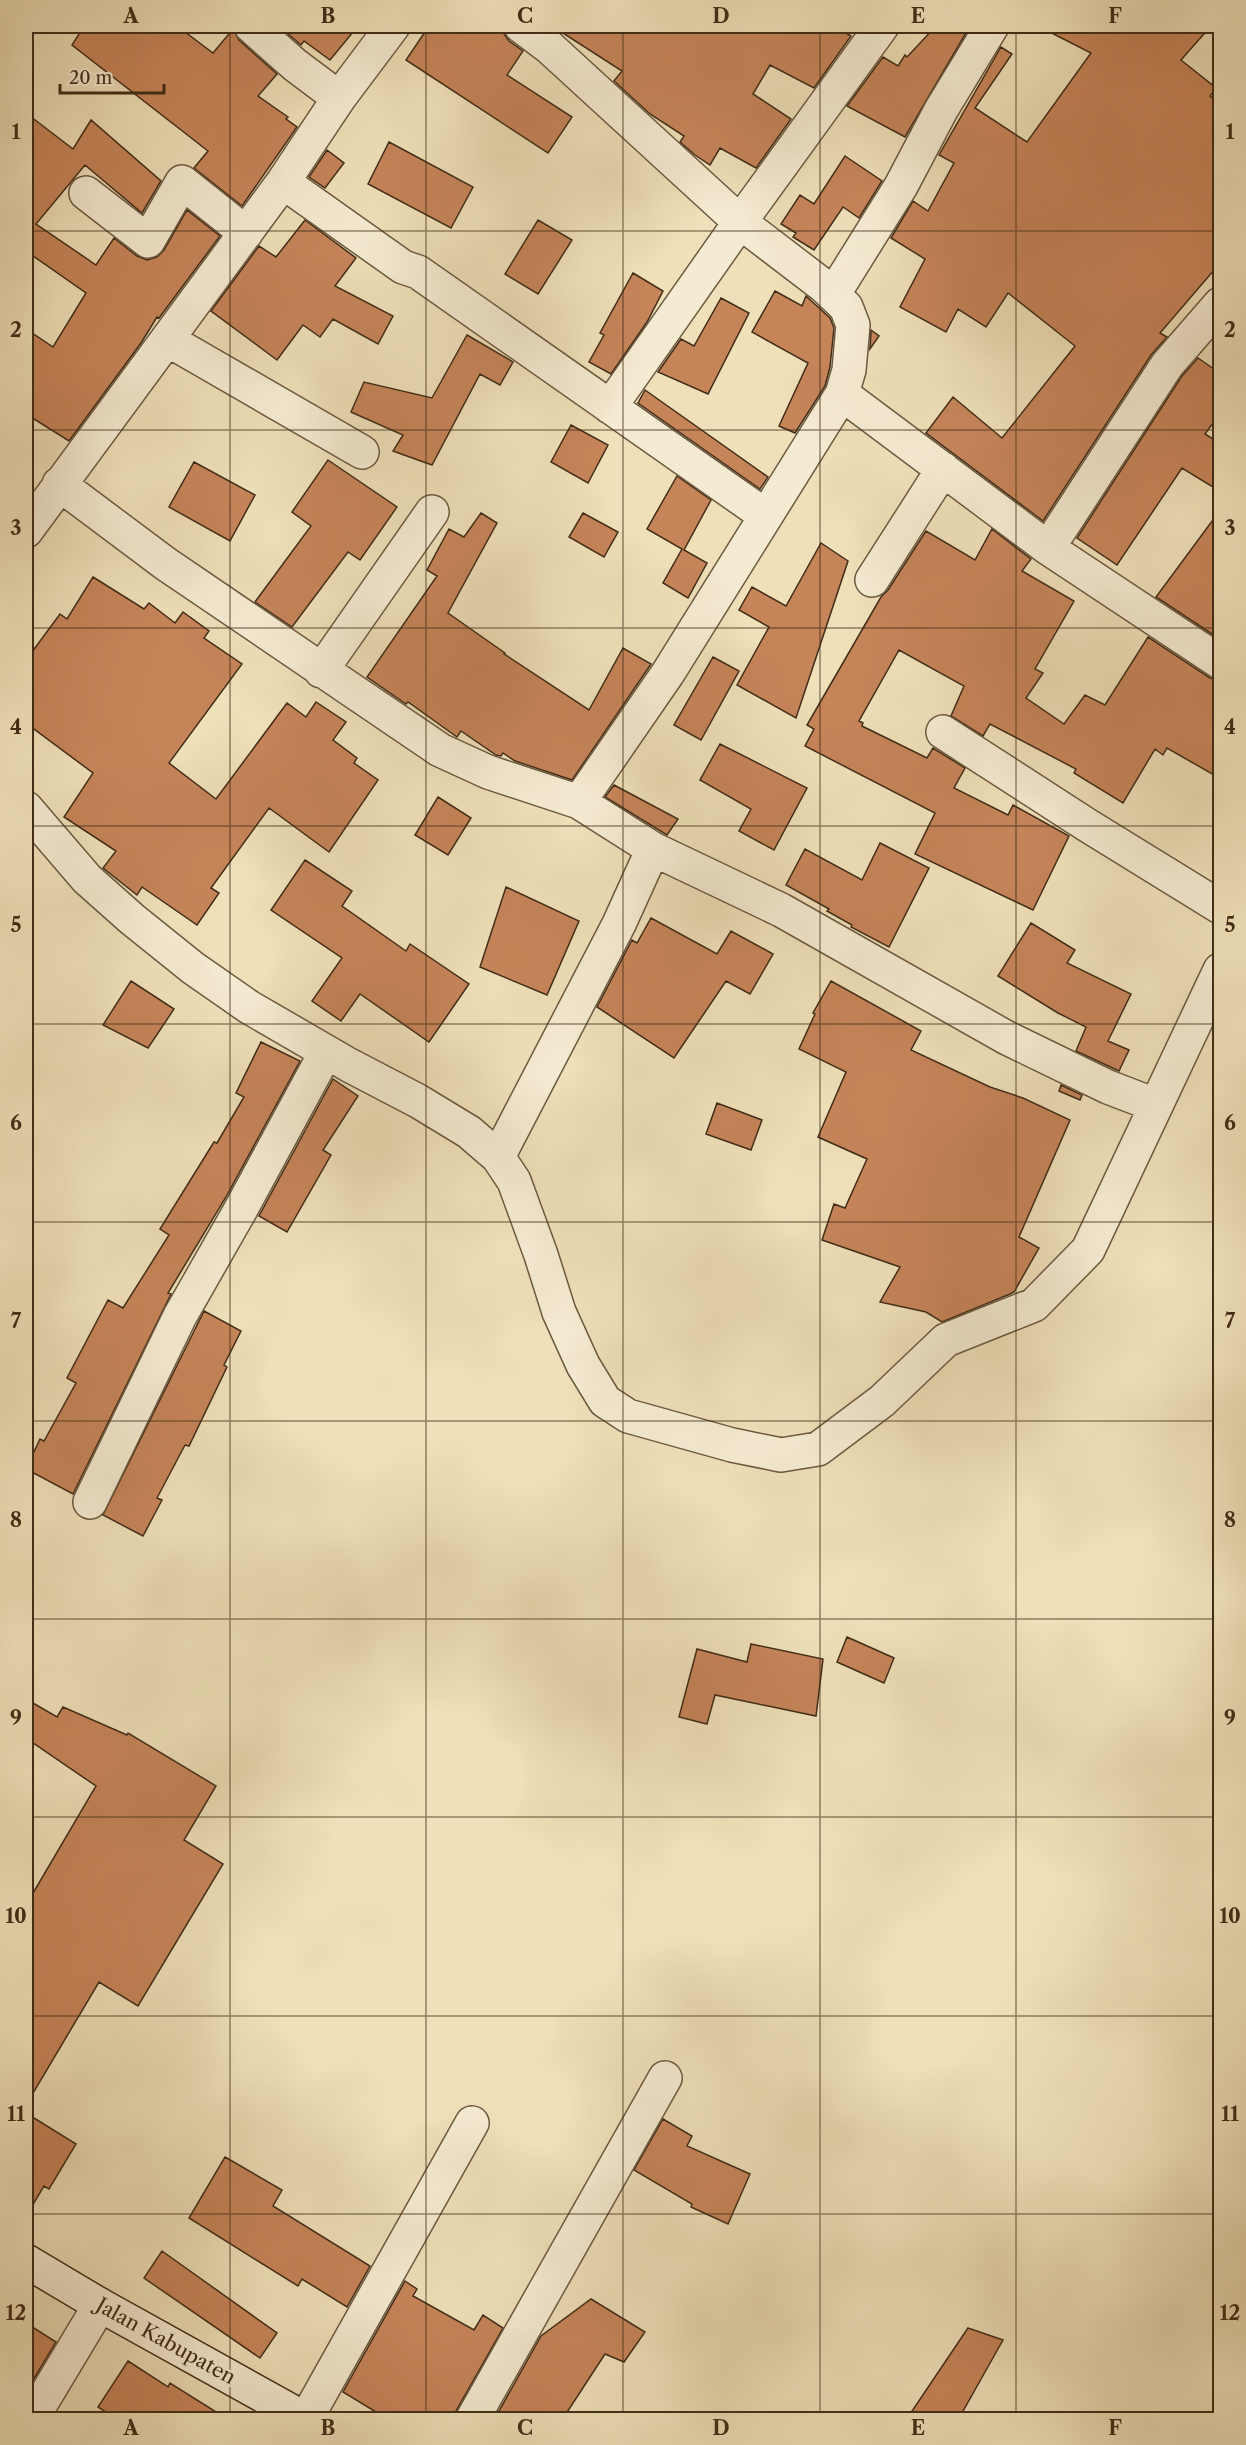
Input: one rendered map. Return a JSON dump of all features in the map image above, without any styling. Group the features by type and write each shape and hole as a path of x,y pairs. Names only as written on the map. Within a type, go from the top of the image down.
{"street":[{"path":"251,26 295,65 339,98"},
{"path":"26,531 246,233 339,98 393,26"},
{"path":"521,26 558,36 740,222 846,307 853,325 849,370 842,394 668,673 579,802"},
{"path":"610,407 882,26"},
{"path":"833,295 901,186 941,110 992,26"},
{"path":"86,193 148,241 182,182 246,233"},
{"path":"283,182 403,267 418,272 766,516"},
{"path":"1048,548 1167,365 1221,304"},
{"path":"168,340 362,452"},
{"path":"842,394 1048,548 1221,662"},
{"path":"872,580 943,469"},
{"path":"59,484 166,564 440,750 488,772 579,802 653,849 781,910 1017,1043 1108,1088 1155,1105"},
{"path":"321,671 432,512"},
{"path":"943,732 1087,825 1221,907"},
{"path":"26,808 87,879 193,968 249,1007 469,1132 498,1157 514,1181 559,1312 583,1365 605,1401 628,1416 732,1445 781,1455 818,1449 882,1401 946,1340 1034,1305 1088,1250 1221,970"},
{"path":"498,1157 619,924 653,849"},
{"path":"90,1502 180,1316 326,1052"},
{"path":"472,2420 665,2078"},
{"path":"307,2419 472,2123"},
{"name":"Jalan Kabupaten","path":"26,2261 100,2306 307,2419"},
{"path":"31,2420 100,2306"}],"building":[{"path":"84,26 177,26 213,53 233,29 239,40 277,74 258,96 288,117 286,119 297,127 242,206 194,168 208,151 72,45"},
{"path":"279,26 358,26 330,60 304,41 301,45"},
{"path":"429,26 503,26 504,34 509,41 523,51 507,75 572,117 548,153 406,60"},
{"path":"552,26 834,26 851,36 814,88 770,65 753,94 791,119 756,168 720,148 710,165 695,155 680,142 684,136 650,114 614,81 622,71"},
{"path":"936,26 970,26 905,137 847,106 883,57 898,66 905,55 907,57"},
{"path":"1038,26 1211,26 1181,60 1216,88 1210,96 1221,105 1221,262 1160,333 1167,337 1151,355 1043,521 926,433 953,397 1002,438 1075,346 1008,293 986,327 958,309 946,332 900,307 925,259 891,238 913,201 928,211 954,163 939,155 1001,47 1012,54 975,108 1027,142 1091,53"},
{"path":"26,113 73,149 91,120 161,181 142,213 85,165 36,224 96,265 114,238 137,256 147,260 157,257 164,250 187,210 220,236 159,318 157,317 141,343 69,441 26,414 26,329 53,347 86,293 26,251"},
{"path":"389,142 473,187 451,228 368,184"},
{"path":"327,150 344,163 325,188 309,177"},
{"path":"845,156 882,181 859,218 843,207 814,250 793,237 796,233 781,224 800,195 814,204"},
{"path":"305,220 356,258 335,286 393,316 378,344 333,319 320,337 303,325 277,360 211,311 259,246 276,257"},
{"path":"538,220 572,240 538,294 505,274"},
{"path":"633,273 663,291 647,322 611,374 589,362 604,335 600,333"},
{"path":"775,291 802,306 806,296 830,318 834,328 830,367 825,386 795,433 779,426 808,363 752,332"},
{"path":"721,298 749,313 708,394 658,372 681,339 694,346"},
{"path":"871,330 879,336 870,349"},
{"path":"467,335 513,362 500,385 480,374 432,465 393,451 403,435 351,412 364,382 432,398"},
{"path":"1198,358 1221,374 1221,412 1205,434 1221,444 1221,492 1182,468 1117,565 1077,538 1182,376"},
{"path":"645,390 768,477 760,489 638,403"},
{"path":"571,425 608,445 588,483 551,462"},
{"path":"328,460 397,507 360,560 348,552 292,627 255,602 311,526 292,512"},
{"path":"194,462 255,495 230,541 169,507"},
{"path":"677,476 711,500 684,550 707,563 688,598 663,583 682,549 647,529"},
{"path":"1221,509 1221,640 1156,597"},
{"path":"481,513 497,523 448,613 504,654 589,710 623,648 651,664 572,780 515,761 503,753 501,756 496,755 461,731 457,737 408,702 406,704 367,677 437,576 427,570 449,529 464,537"},
{"path":"583,513 618,532 604,557 569,537"},
{"path":"992,529 1031,559 1022,571 1074,601 1035,669 1043,673 1026,698 1064,724 1085,695 1105,705 1148,637 1210,678 1221,680 1221,779 1167,748 1163,755 1155,749 1123,803 1074,773 1076,769 990,724 983,736 951,716 964,686 899,650 859,721 863,723 862,726 927,758 933,748 965,768 954,788 1008,815 1013,805 1069,836 1033,910 915,854 935,813 805,746 814,729 807,725 881,597 888,590 926,531 975,560"},
{"path":"821,543 848,561 796,718 737,685 769,627 739,610 752,587 786,606"},
{"path":"93,577 144,609 149,603 175,623 183,612 209,631 204,638 242,664 169,763 216,799 287,703 306,717 316,702 346,722 333,740 357,758 354,763 378,780 329,852 269,808 211,888 219,893 197,925 142,887 137,895 103,868 116,851 64,817 93,773 26,723 26,660 60,614 67,619"},
{"path":"713,657 739,671 701,740 674,725"},
{"path":"720,744 807,788 774,850 739,831 751,809 700,780"},
{"path":"614,785 678,819 667,835 605,797"},
{"path":"438,797 471,818 448,855 415,835"},
{"path":"880,843 929,868 889,947 851,927 852,925 827,911 829,909 786,885 805,849 862,880"},
{"path":"305,860 352,891 342,906 406,951 410,944 469,984 429,1042 360,994 341,1021 312,1001 342,958 271,910"},
{"path":"506,887 579,921 547,995 480,967"},
{"path":"651,918 717,954 731,931 773,954 750,994 726,981 674,1058 597,1007 632,940 637,943"},
{"path":"1031,923 1075,950 1067,963 1131,994 1108,1041 1129,1050 1119,1071 1076,1051 1086,1027 1058,1013 998,976"},
{"path":"131,981 174,1009 148,1048 103,1025"},
{"path":"831,981 921,1031 911,1050 990,1087 1023,1098 1070,1120 1019,1237 1039,1248 1014,1292 942,1322 926,1312 880,1302 900,1267 822,1240 834,1204 845,1208 867,1159 818,1137 846,1072 799,1049 815,1014 813,1013"},
{"path":"261,1042 300,1061 226,1197 168,1293 171,1294 73,1494 26,1469 40,1439 44,1441 76,1383 67,1378 108,1300 123,1308 169,1235 160,1229 214,1142 217,1143 244,1097 236,1093"},
{"path":"333,1079 358,1096 323,1150 331,1155 287,1232 259,1216"},
{"path":"1061,1085 1082,1095 1080,1100 1059,1091"},
{"path":"717,1103 762,1120 751,1150 706,1134"},
{"path":"204,1311 241,1331 224,1365 227,1367 189,1446 185,1445 157,1498 162,1500 143,1536 103,1515"},
{"path":"847,1637 894,1658 884,1683 837,1662"},
{"path":"751,1644 823,1659 816,1716 715,1695 707,1724 679,1717 697,1649 747,1662"},
{"path":"26,1699 57,1717 63,1707 127,1735 128,1733 216,1786 184,1840 223,1864 138,2006 99,1982 26,2105 26,1905 96,1786 26,1738"},
{"path":"26,2113 76,2144 49,2189 44,2186 26,2216"},
{"path":"663,2119 692,2136 687,2146 750,2174 728,2224 691,2207 692,2204 634,2170"},
{"path":"225,2157 282,2190 273,2206 370,2266 347,2307 302,2279 298,2286 189,2218"},
{"path":"162,2251 277,2333 260,2358 144,2278"},
{"path":"405,2281 417,2289 413,2296 474,2330 483,2315 503,2328 453,2420 389,2420 343,2392"},
{"path":"591,2299 645,2332 624,2362 605,2354 562,2420 494,2420 541,2336"},
{"path":"26,2323 56,2342 26,2392"},
{"path":"968,2328 1003,2340 958,2420 906,2420"},
{"path":"128,2361 168,2387 170,2383 229,2420 118,2420 98,2407"}],"waterway":[{"path":"1217,26 1220,32"}]}
